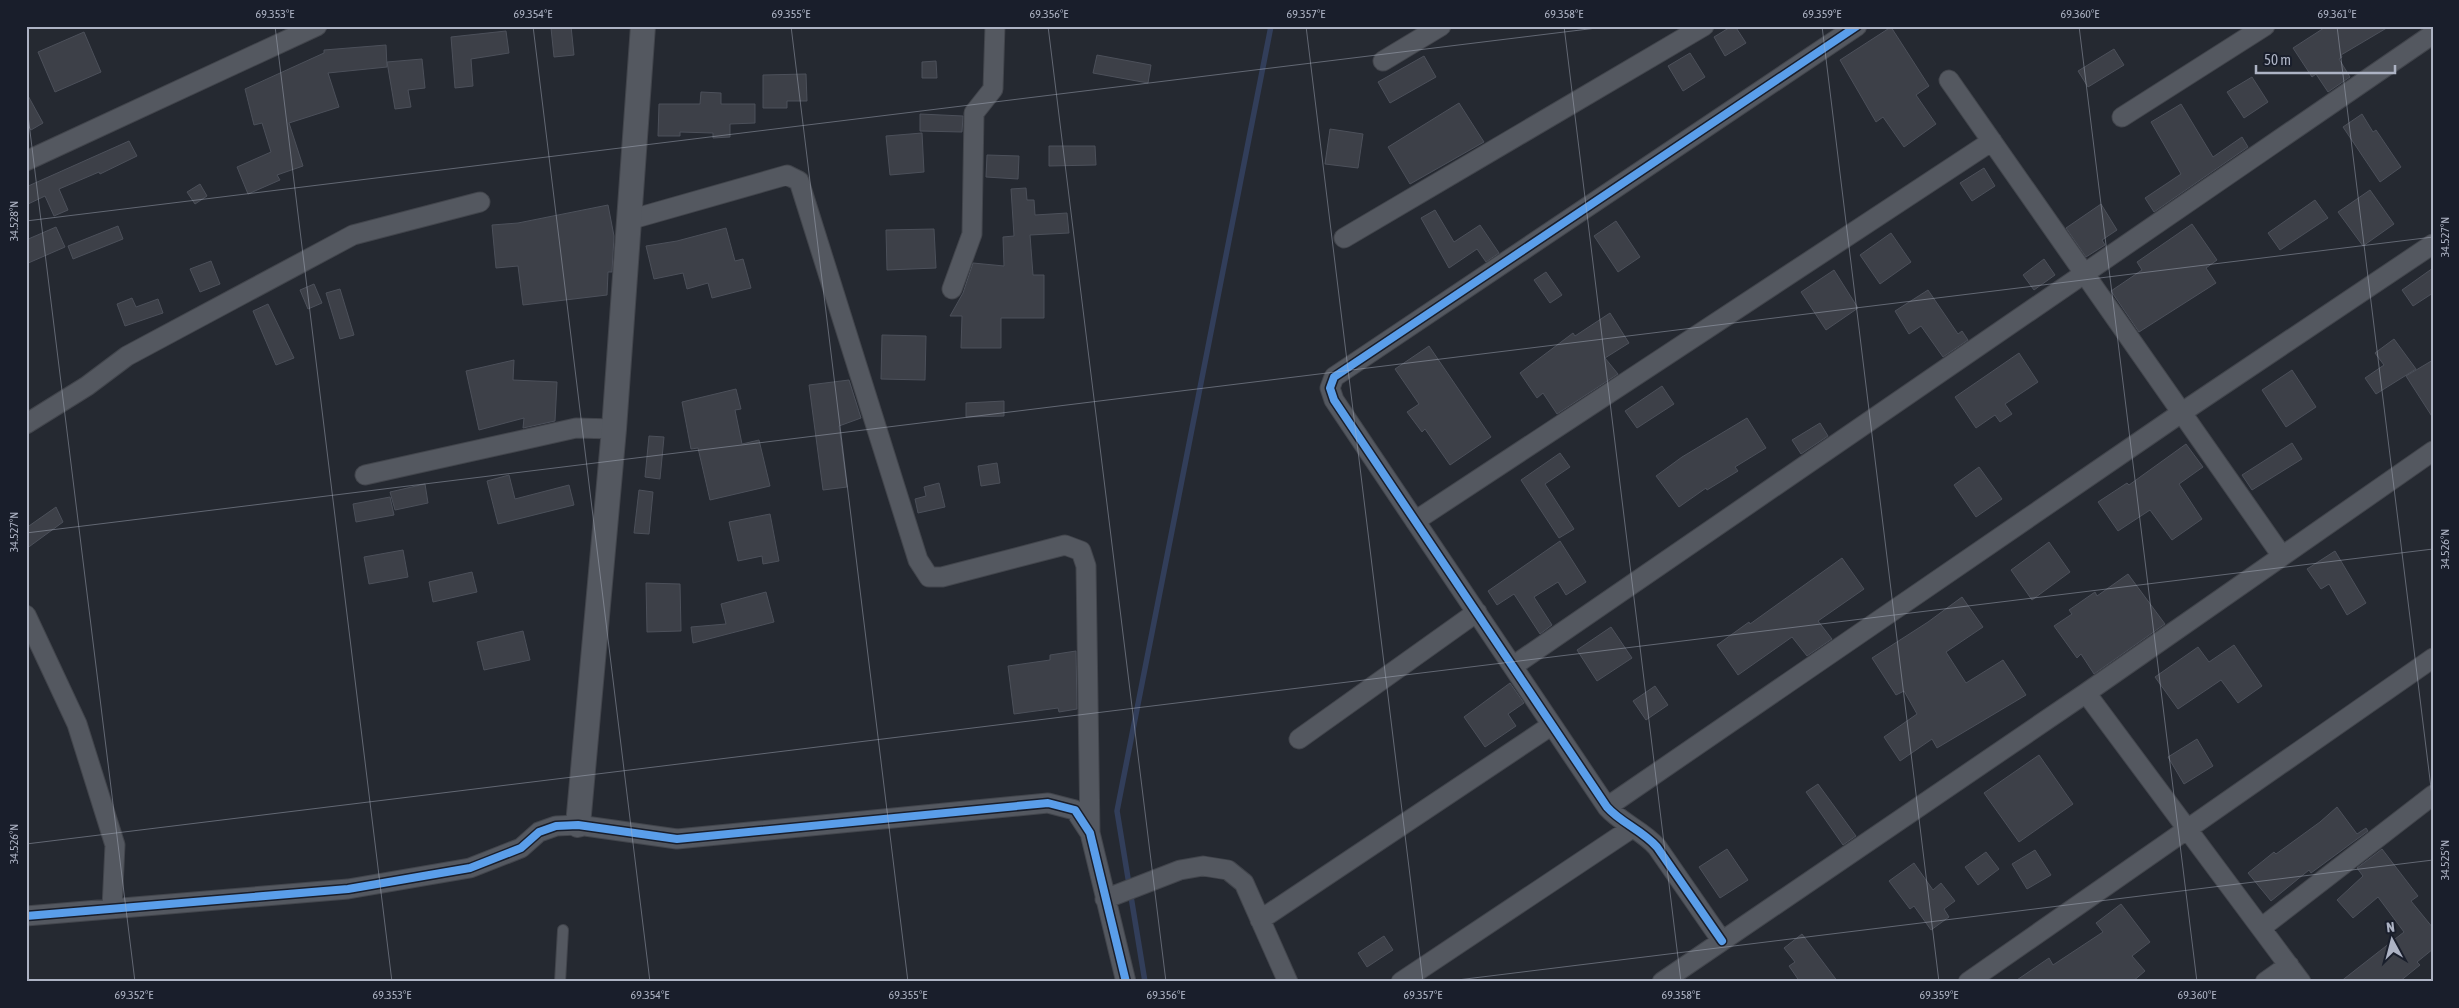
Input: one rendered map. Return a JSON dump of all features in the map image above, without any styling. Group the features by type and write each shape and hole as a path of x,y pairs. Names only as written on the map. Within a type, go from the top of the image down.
{"street":[{"path":"26,161 316,26"},
{"path":"578,824 614,429 642,26"},
{"path":"952,289 972,234 974,113 993,89 995,26"},
{"path":"1383,61 1441,26"},
{"path":"1344,238 1704,26"},
{"path":"1722,941 1657,846 1648,837 1615,817 1607,807 1334,400 1330,388 1334,377 1858,26"},
{"path":"2122,117 2265,26"},
{"path":"1513,666 2433,34"},
{"path":"1949,80 2282,556"},
{"path":"1415,521 1992,141"},
{"path":"629,220 787,175 799,181 918,560 929,577 942,577 1066,545 1081,551 1086,566 1090,833 1126,982"},
{"path":"26,424 87,386 127,356 353,235 480,202"},
{"path":"1607,807 2181,413 2433,244"},
{"path":"365,475 570,429 614,429"},
{"path":"1662,982 2086,693 2433,451"},
{"path":"1299,739 1476,612"},
{"path":"26,615 77,724 114,845 112,908"},
{"path":"1968,982 2433,658"},
{"path":"2086,693 2301,982"},
{"path":"1260,920 1552,725"},
{"path":"2261,928 2433,795"},
{"path":"26,916 348,889 460,869 503,857 521,848 539,832 556,826 578,824 678,839 1048,803 1075,810 1090,833"},
{"path":"1401,982 1632,828"},
{"path":"1105,899 1180,870 1203,866 1228,870 1244,883 1288,982"},
{"path":"2264,982 2289,965"}],"lane":[{"path":"560,982 563,930"}],"building":[{"path":"571,26 574,55 554,57 551,28"},
{"path":"1735,26 1746,43 1725,56 1714,37"},
{"path":"2327,26 2390,26 2341,55 2342,57 2339,59 2350,77 2328,92 2316,74 2312,77 2293,48"},
{"path":"1891,27 1929,86 1916,95 1936,124 1904,147 1883,117 1876,122 1840,60"},
{"path":"506,31 509,53 471,59 473,86 455,88 451,37"},
{"path":"84,32 101,72 55,92 38,52"},
{"path":"386,45 387,67 328,73 339,107 289,123 303,166 277,175 280,180 248,194 237,167 271,152 262,123 254,125 245,89 324,53 324,50"},
{"path":"2114,49 2124,65 2088,87 2078,71"},
{"path":"1690,53 1705,77 1683,91 1668,66"},
{"path":"1097,55 1151,65 1148,83 1093,73"},
{"path":"1424,56 1436,77 1390,103 1378,82"},
{"path":"422,59 425,88 408,90 411,107 395,109 387,62"},
{"path":"936,61 937,78 922,78 922,62"},
{"path":"806,74 807,101 787,101 787,108 763,108 763,75"},
{"path":"2252,77 2268,102 2244,118 2227,92"},
{"path":"26,92 43,123 31,130 26,122"},
{"path":"701,92 721,93 721,104 755,104 755,123 730,124 730,137 713,138 713,133 680,132 680,136 658,136 659,104 700,104"},
{"path":"1459,103 1484,142 1410,184 1388,147"},
{"path":"2181,104 2213,157 2242,137 2248,147 2154,212 2145,198 2181,174 2151,122"},
{"path":"920,114 963,116 962,132 920,131"},
{"path":"2362,114 2373,132 2376,130 2401,167 2380,182 2343,127"},
{"path":"1330,129 1363,134 1358,168 1325,164"},
{"path":"922,133 924,172 890,175 886,136"},
{"path":"129,141 137,156 100,174 99,172 59,189 68,210 54,216 45,196 26,205 26,187"},
{"path":"1049,146 1095,146 1096,165 1049,166"},
{"path":"987,155 1019,156 1018,179 986,177"},
{"path":"1984,168 1995,186 1972,201 1960,183"},
{"path":"200,184 207,196 195,204 187,192"},
{"path":"1026,188 1027,200 1034,200 1035,215 1067,213 1069,233 1030,235 1033,275 1044,275 1044,318 1001,318 1001,348 961,348 962,316 950,316 963,293 973,263 1004,266 1003,237 1014,236 1011,189"},
{"path":"2370,190 2394,224 2363,246 2338,212"},
{"path":"2315,200 2328,218 2280,250 2268,233"},
{"path":"2101,204 2117,230 2102,240 2105,245 2086,257 2066,228"},
{"path":"608,205 614,236 612,272 608,272 607,295 523,305 518,266 496,268 492,225 518,223"},
{"path":"1435,210 1454,242 1480,225 1499,253 1486,262 1477,249 1449,268 1421,218"},
{"path":"1616,221 1640,257 1618,272 1594,236"},
{"path":"2192,224 2217,260 2206,268 2216,283 2139,332 2111,291 2142,270 2137,262"},
{"path":"118,226 123,239 73,259 68,246"},
{"path":"56,227 65,247 26,264 26,240"},
{"path":"726,228 735,261 743,259 751,288 712,298 708,283 687,289 683,273 654,279 646,246 677,241"},
{"path":"934,229 936,268 887,270 886,230"},
{"path":"1891,233 1911,262 1880,284 1860,255"},
{"path":"2044,259 2055,275 2034,290 2023,275"},
{"path":"211,261 220,284 200,292 190,269"},
{"path":"2433,268 2433,293 2413,306 2402,290"},
{"path":"1834,270 1858,308 1826,330 1801,292"},
{"path":"1546,272 1562,295 1550,303 1534,280"},
{"path":"314,284 322,303 308,309 300,290"},
{"path":"340,289 354,335 340,339 326,293"},
{"path":"1928,290 1958,334 1962,331 1968,340 1943,357 1921,326 1909,334 1895,311"},
{"path":"132,298 136,307 158,299 163,313 125,326 117,304"},
{"path":"268,304 294,358 276,365 253,311"},
{"path":"1610,313 1629,343 1605,358 1618,374 1557,414 1543,393 1537,398 1520,373 1573,333 1575,336"},
{"path":"882,335 926,336 925,380 881,379"},
{"path":"2394,339 2416,369 2376,394 2365,378 2384,365 2375,353"},
{"path":"1429,346 1491,437 1450,465 1425,429 1422,432 1407,412 1419,404 1395,369"},
{"path":"2019,353 2038,382 2005,404 2012,414 2000,422 1995,415 1976,428 1955,397"},
{"path":"514,360 513,380 557,382 555,421 523,428 524,418 479,430 466,371"},
{"path":"2433,360 2433,418 2406,376"},
{"path":"2292,370 2316,407 2286,427 2262,390"},
{"path":"849,380 861,418 839,426 847,487 823,490 809,385"},
{"path":"1662,386 1674,404 1637,428 1625,411"},
{"path":"736,389 741,409 735,410 742,444 759,440 770,486 710,500 698,448 691,449 682,402"},
{"path":"1004,401 1004,416 966,417 966,403"},
{"path":"1747,418 1766,448 1735,467 1738,471 1707,490 1706,488 1679,507 1656,476 1682,457"},
{"path":"1820,423 1828,436 1801,454 1792,440"},
{"path":"649,436 664,437 660,479 645,477"},
{"path":"2292,443 2302,459 2252,490 2242,475"},
{"path":"2186,444 2203,467 2179,484 2202,519 2172,540 2150,510 2118,531 2098,502 2127,483 2129,485"},
{"path":"1560,453 1570,467 1545,484 1574,529 1559,538 1521,480"},
{"path":"997,463 1000,483 981,486 978,466"},
{"path":"1979,467 2002,499 1976,517 1954,485"},
{"path":"509,475 515,499 569,485 574,505 498,524 487,481"},
{"path":"939,483 945,507 918,513 915,499 926,496 924,487"},
{"path":"425,484 428,503 395,510 390,492"},
{"path":"639,490 653,492 649,534 634,533"},
{"path":"390,497 394,515 356,522 353,504"},
{"path":"56,507 63,522 26,549 26,528"},
{"path":"770,514 779,561 763,564 762,556 738,561 729,522"},
{"path":"1560,541 1586,582 1566,595 1558,582 1534,597 1552,625 1540,634 1514,594 1497,605 1488,591"},
{"path":"2049,542 2070,572 2032,600 2011,570"},
{"path":"403,550 408,577 369,584 364,557"},
{"path":"2335,551 2366,603 2347,615 2329,584 2321,589 2307,569"},
{"path":"1842,558 1864,589 1818,621 1832,639 1807,656 1792,637 1738,675 1717,645 1749,622 1750,624"},
{"path":"472,572 477,592 433,602 429,582"},
{"path":"2128,574 2165,624 2094,674 2081,654 2077,658 2054,626 2072,614 2069,610 2095,592 2097,596"},
{"path":"646,583 680,584 681,631 647,632"},
{"path":"766,592 774,622 693,643 691,627 726,624 721,604"},
{"path":"1962,597 1983,627 1946,652 1966,683 2003,660 2026,695 1937,748 1932,739 1900,761 1884,737 1917,714 1904,691 1896,695 1872,658 1928,622"},
{"path":"1611,627 1632,658 1597,681 1577,650"},
{"path":"523,631 530,660 484,670 477,642"},
{"path":"2234,645 2262,686 2238,703 2221,680 2178,709 2155,677 2198,647 2209,662"},
{"path":"1076,651 1077,709 1059,712 1058,708 1014,714 1008,666 1050,660 1050,655"},
{"path":"1510,683 1524,703 1508,714 1516,726 1485,747 1464,717"},
{"path":"1655,686 1668,705 1646,720 1633,701"},
{"path":"2197,739 2213,766 2184,784 2168,757"},
{"path":"2039,755 2073,804 2019,842 1984,793"},
{"path":"1818,784 1856,836 1843,845 1806,792"},
{"path":"2337,807 2357,834 2366,828 2368,831 2311,873 2309,870 2271,901 2248,873 2274,852 2276,854 2320,822"},
{"path":"1727,849 1748,880 1720,898 1699,867"},
{"path":"2382,849 2418,896 2411,901 2433,928 2433,949 2417,962 2420,965 2399,982 2340,982 2404,932 2378,897 2353,918 2337,900 2363,876 2357,868"},
{"path":"2035,850 2051,875 2027,889 2012,864"},
{"path":"1986,852 1999,869 1978,885 1965,867"},
{"path":"1914,863 1933,890 1941,883 1955,901 1944,909 1949,917 1931,930 1914,906 1910,909 1889,881"},
{"path":"2121,904 2150,942 2132,956 2145,971 2132,982 2014,982 2049,958 2053,965 2103,932 2096,923"},
{"path":"1802,934 1838,982 1800,982 1789,966 1795,962 1784,948"},
{"path":"1384,936 1393,950 1367,967 1358,953"}],"waterway":[{"path":"1145,982 1117,811 1271,26"}],"cycle path":[{"path":"1722,941 1657,847 1607,807 1334,400 1330,388 1334,377 1857,26"},
{"path":"26,916 348,889 470,868 521,848 539,832 556,826 578,825 677,839 1048,803 1075,810 1090,833 1126,982"}]}
